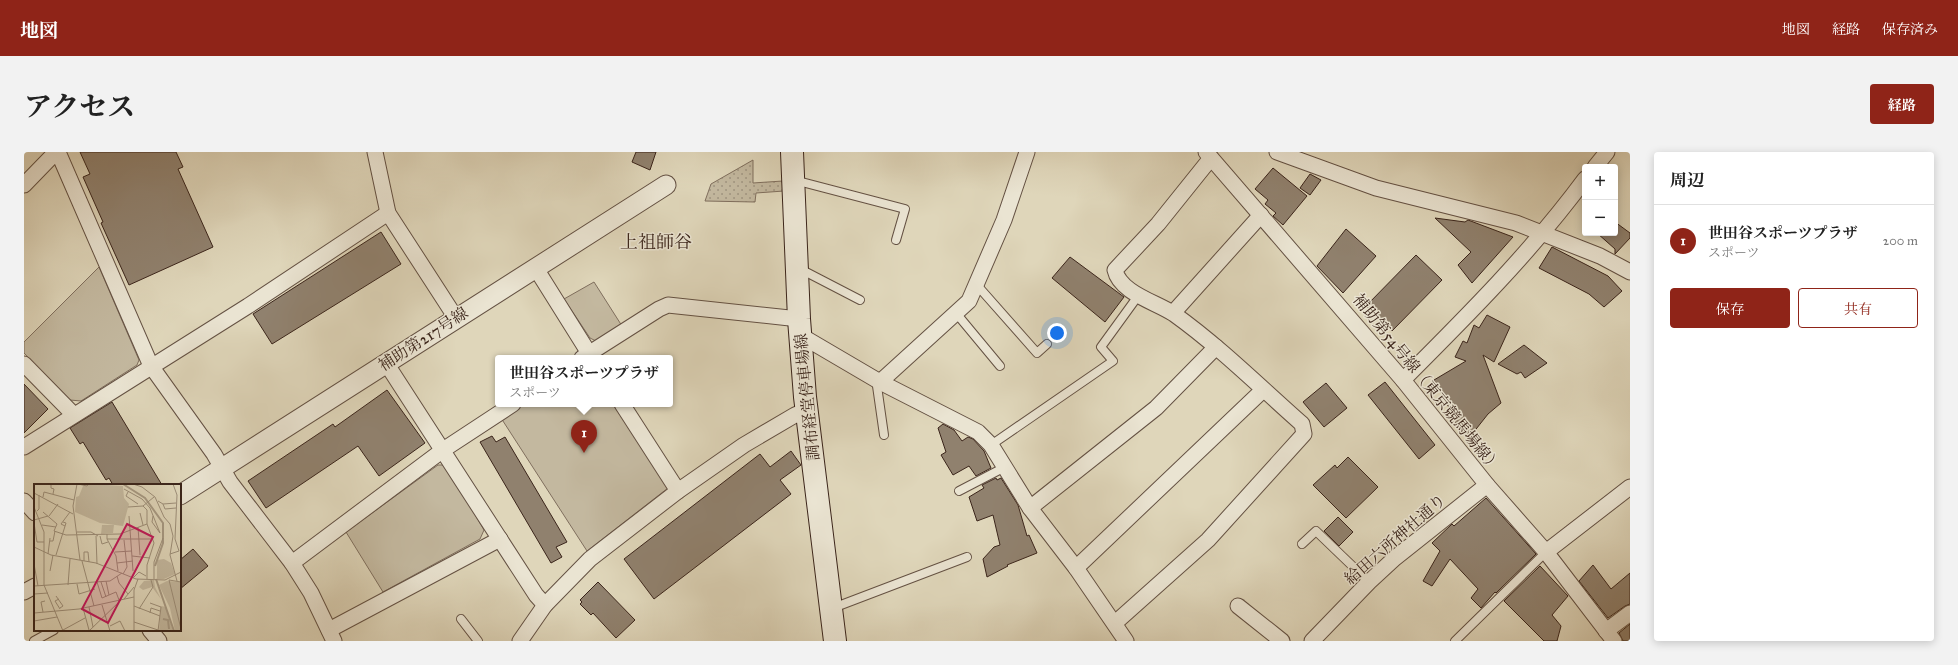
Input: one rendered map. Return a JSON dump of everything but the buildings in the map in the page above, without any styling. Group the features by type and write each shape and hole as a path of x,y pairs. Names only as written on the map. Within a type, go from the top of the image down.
{"main road":[{"name":"調布経堂停車場線","path":"792,152 792,179 800,329 806,410 835,641"}],"street":[{"path":"24,185 57,152 151,366 222,468 230,482 292,563 311,593 331,636 500,538"},
{"path":"375,152 388,213 456,318"},
{"path":"880,382 969,301 1004,220 1027,152"},
{"path":"1276,152 1376,188 1516,223 1600,256 1630,272"},
{"path":"1597,164 1607,152"},
{"path":"1114,623 1208,540 1304,434 1302,424 1216,347 1173,313 1138,296 1116,277 1115,270 1158,224 1209,155"},
{"name":"補助第54号線（東京競馬場線）","path":"1209,155 1404,380 1487,485 1546,552 1610,636"},
{"path":"1404,380 1490,293 1544,233 1582,183"},
{"name":"補助第217号線","path":"181,494 535,267 666,185"},
{"path":"24,447 248,306 388,213"},
{"path":"1173,313 1262,215"},
{"path":"535,267 587,355"},
{"path":"590,355 659,309 668,305 800,329 805,338 880,382 978,432 991,445 1030,508 1076,568 1126,641"},
{"path":"1030,508 1156,408 1216,347"},
{"path":"386,363 545,605"},
{"path":"24,364 74,415"},
{"path":"1076,568 1263,390"},
{"path":"292,563 443,450 508,407"},
{"path":"624,407 678,491"},
{"path":"520,641 545,605 590,559 678,491 744,445 806,410"},
{"name":"給田六所神社通り","path":"1312,641 1369,582 1395,558 1487,485"},
{"path":"1546,552 1630,487"},
{"path":"24,502 34,512"},
{"path":"24,592 34,587"},
{"path":"1238,606 1282,641"},
{"path":"1610,636 1630,613"},
{"path":"151,631 159,641"}],"lane":[{"path":"792,179 905,209 896,240"},
{"path":"797,272 804,271 860,300"},
{"path":"976,284 1037,353 1047,344"},
{"path":"991,445 1113,361 1101,347 1138,296"},
{"path":"956,313 1000,366"},
{"path":"880,382 877,386 884,435"},
{"path":"959,491 1005,467"},
{"path":"1302,544 1316,531 1369,582"},
{"path":"1455,641 1546,552"},
{"path":"832,608 967,557"},
{"path":"461,619 478,641"},
{"path":"34,641 52,631"}],"shaded area":[{"path":"753,160 753,183 783,181 784,191 756,193 755,202 705,201 711,184"},
{"path":"99,267 139,360 137,365 81,401 70,400 24,353 24,342"},
{"path":"594,282 622,326 596,341 590,338 564,299"},
{"path":"518,407 615,407 668,488 587,551 501,418"},
{"path":"438,465 446,465 484,530 480,539 383,592 346,532"}],"place":[{"name":"世田谷スポーツプラザ","path":"584,453"}],"district":[{"name":"上祖師谷","path":"656,242"}]}
